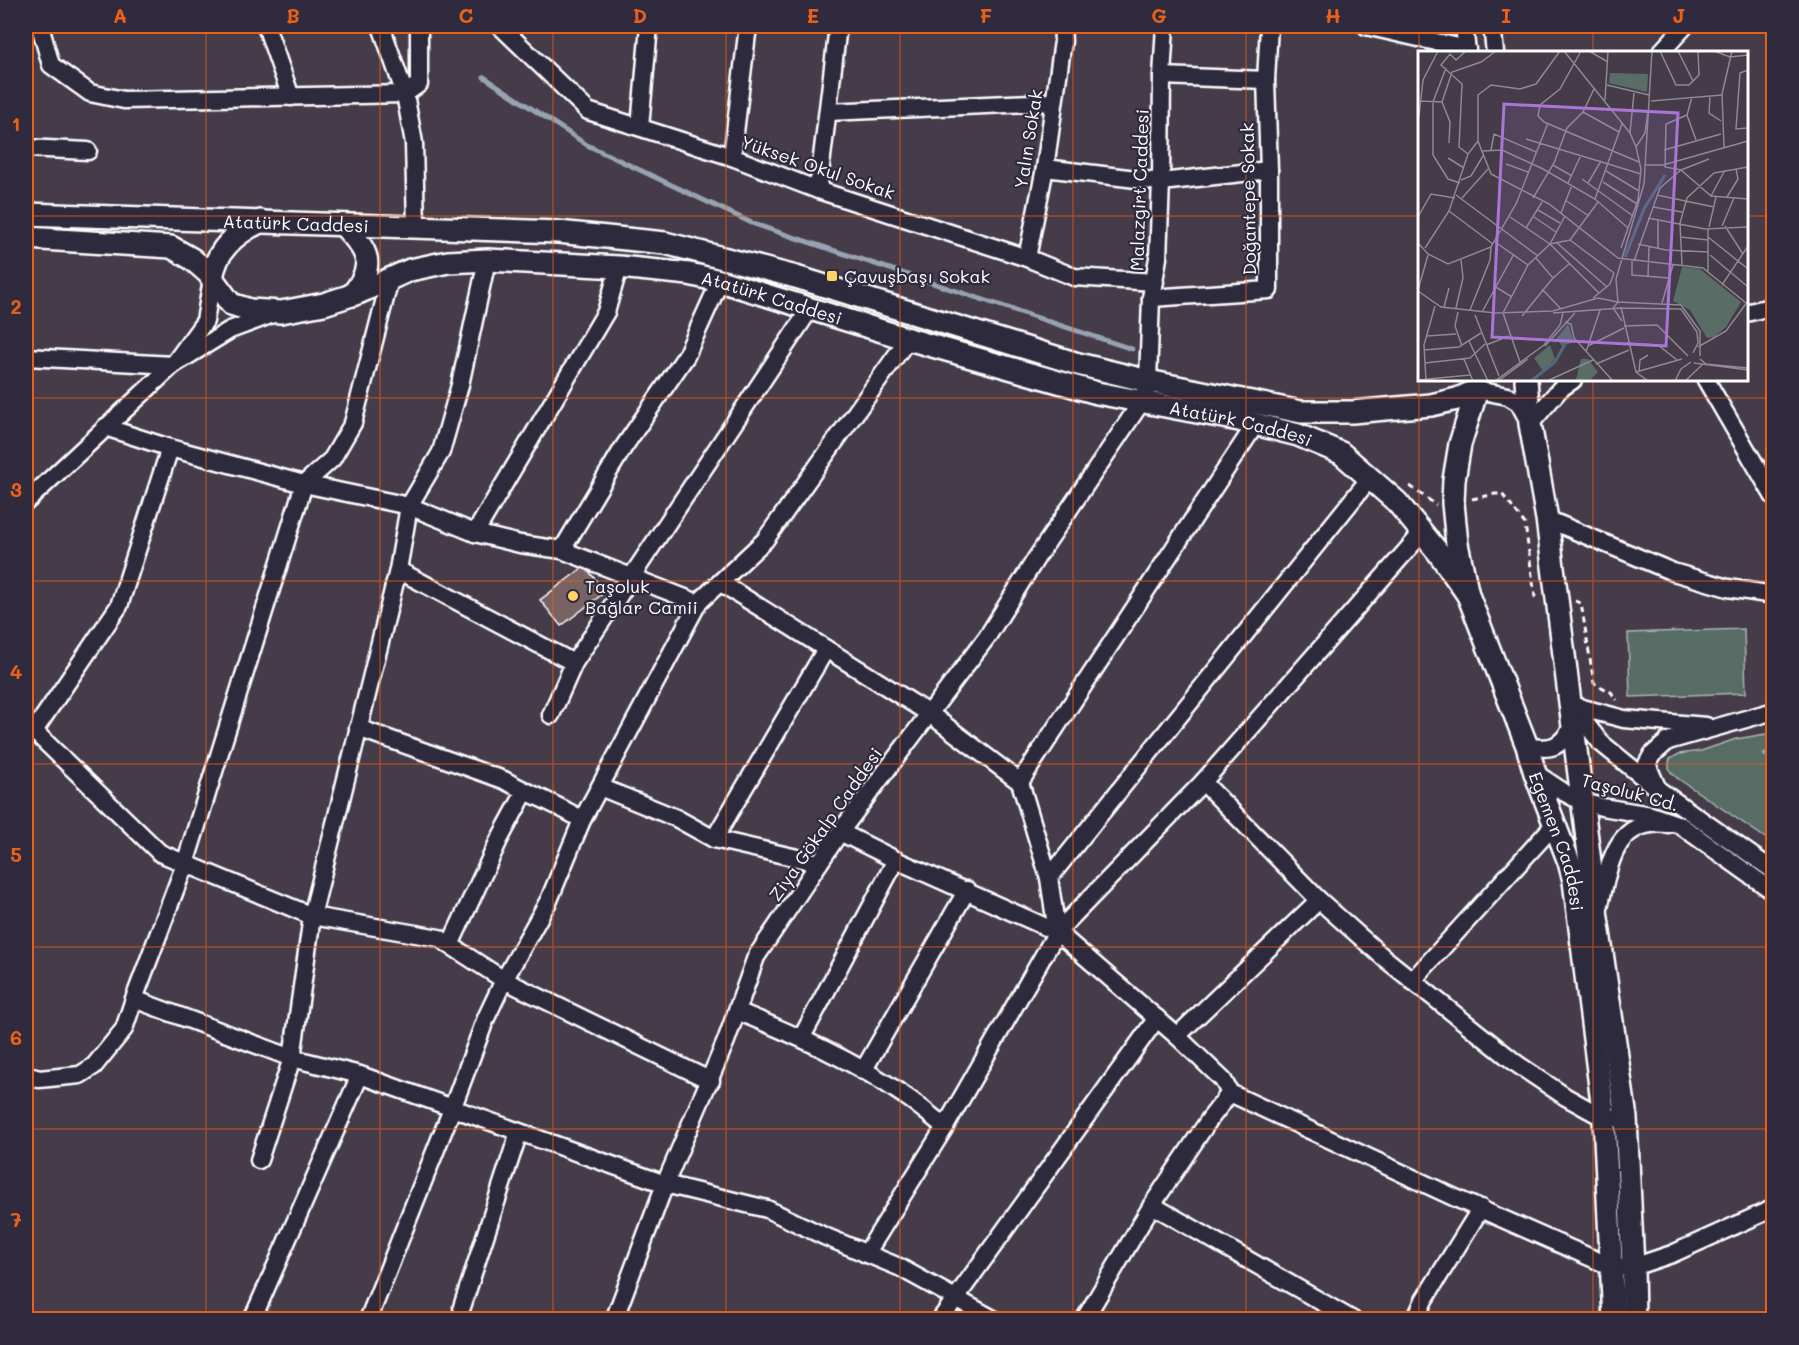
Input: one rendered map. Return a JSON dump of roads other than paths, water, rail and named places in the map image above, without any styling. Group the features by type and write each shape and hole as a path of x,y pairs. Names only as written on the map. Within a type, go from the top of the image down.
{"main road":[{"name":"Atatürk Caddesi","path":"26,214 261,220 558,232 665,243 796,277 1078,364 1145,391 1255,425 1298,435 1341,453 1397,502 1468,595"},
{"path":"212,279 214,264 220,253 248,227 261,220"},
{"path":"343,225 361,243 366,257 367,268 364,280 352,295"},
{"name":"Atatürk Caddesi","path":"26,238 171,247 192,258 231,304 250,309 281,312 324,303 352,295 410,270 448,262 487,260 619,267 689,274 720,281 908,339 1097,393 1145,391 1301,412 1352,412 1431,405 1457,399 1482,383"},
{"name":"Egemen Caddesi","path":"1526,381 1530,424 1547,519 1597,918 1626,1118 1634,1320"},
{"name":"Egemen Caddesi","path":"1482,383 1460,444 1452,503 1457,544 1468,595 1527,746 1534,773 1569,862 1574,881 1604,1118 1614,1320"}],"street":[{"path":"40,26 51,65 90,93 124,100 405,94 419,84 419,26"},
{"path":"266,26 291,97"},
{"path":"381,26 405,94 414,143 416,228"},
{"name":"Yüksek Okul Sokak","path":"500,26 588,111 732,157 818,190 1027,258 1074,277 1153,290"},
{"path":"640,127 649,26"},
{"path":"732,157 748,26"},
{"path":"818,190 838,26"},
{"name":"Yalın Sokak","path":"1027,258 1045,168 1063,41 1062,26"},
{"name":"Malazgirt Caddesi","path":"1145,391 1161,182 1165,26"},
{"name":"Doğantepe Sokak","path":"1153,290 1269,290 1266,80 1269,26"},
{"path":"1366,26 1467,51 1464,26"},
{"path":"1492,26 1495,51"},
{"path":"1662,51 1684,26"},
{"path":"1162,76 1266,80"},
{"path":"828,112 1054,102"},
{"path":"26,148 88,151"},
{"path":"1045,168 1161,182 1269,170"},
{"path":"259,1160 292,1058 312,916 398,570 409,506 441,452 460,385 487,260"},
{"path":"475,533 606,312 619,267"},
{"path":"26,502 173,365 205,321 212,279"},
{"path":"26,1075 39,1079 80,1075 94,1066 124,1029 185,864 304,484 332,459 354,423 390,279"},
{"path":"562,550 623,448 686,356 720,281"},
{"path":"1748,312 1773,306"},
{"path":"551,715 574,663 810,309"},
{"path":"26,357 173,365 230,330 281,312"},
{"path":"368,1320 486,1017 549,900 582,820 698,603 765,540 908,339"},
{"path":"1482,383 1519,403 1530,424 1560,389 1572,381"},
{"path":"1707,381 1773,497"},
{"name":"Ziya Gökalp Caddesi","path":"614,1320 665,1184 711,1081 756,957 840,832 987,637 1145,391"},
{"path":"1020,782 1255,425"},
{"path":"105,428 304,484 409,506 475,533 520,544 562,550 698,603"},
{"path":"171,448 119,606 29,729 160,853 312,916 439,938 504,980 711,1081"},
{"path":"1049,878 1370,478"},
{"path":"1547,519 1673,572 1728,588 1773,595"},
{"path":"866,1254 945,1127 1057,932 1203,782 1422,533"},
{"path":"398,570 574,663"},
{"path":"721,583 930,714 1020,782 1049,878 1057,932"},
{"path":"714,839 826,649"},
{"path":"1659,790 1647,764 1652,755 1668,741 1773,711"},
{"path":"1527,746 1545,749 1554,747 1566,738 1572,715 1715,727"},
{"name":"Taşoluk Cd.","path":"1572,715 1600,743 1659,790 1773,871"},
{"path":"358,728 504,780 525,792 560,806 582,820"},
{"name":"Taşoluk Cd.","path":"1534,773 1582,802 1651,815 1680,825 1773,892"},
{"path":"1203,782 1319,900 1412,981 1517,1064 1566,1097 1604,1118 1626,1118"},
{"path":"600,787 676,818 714,839 819,863"},
{"path":"450,945 499,840 525,792"},
{"path":"1597,918 1610,861 1621,838 1639,827 1660,823 1680,825"},
{"path":"1412,981 1554,825"},
{"path":"840,832 896,860 1057,932 1177,1036 1223,1080 1230,1093 1612,1268 1633,1267 1672,1254 1773,1208"},
{"path":"801,1037 896,860"},
{"path":"863,1071 967,890"},
{"path":"1177,1036 1319,900"},
{"path":"134,999 292,1058 360,1075 665,1184 767,1209 899,1268 994,1320"},
{"path":"737,1011 801,1037 863,1071 905,1096 945,1127"},
{"path":"940,1320 1157,1018"},
{"path":"252,1320 360,1075"},
{"path":"1084,1320 1152,1205 1209,1120 1230,1093"},
{"path":"462,1307 519,1132"},
{"path":"1152,1205 1353,1320"},
{"path":"1415,1320 1481,1208"}],"waterway":[{"path":"484,77 587,145 754,224 1132,349"},
{"path":"1765,754 1774,759"}],"place":[{"name":"Çavuşbaşı Sokak","path":"832,276"},
{"name":"Taşoluk Bağlar Camii","path":"573,596"}]}
